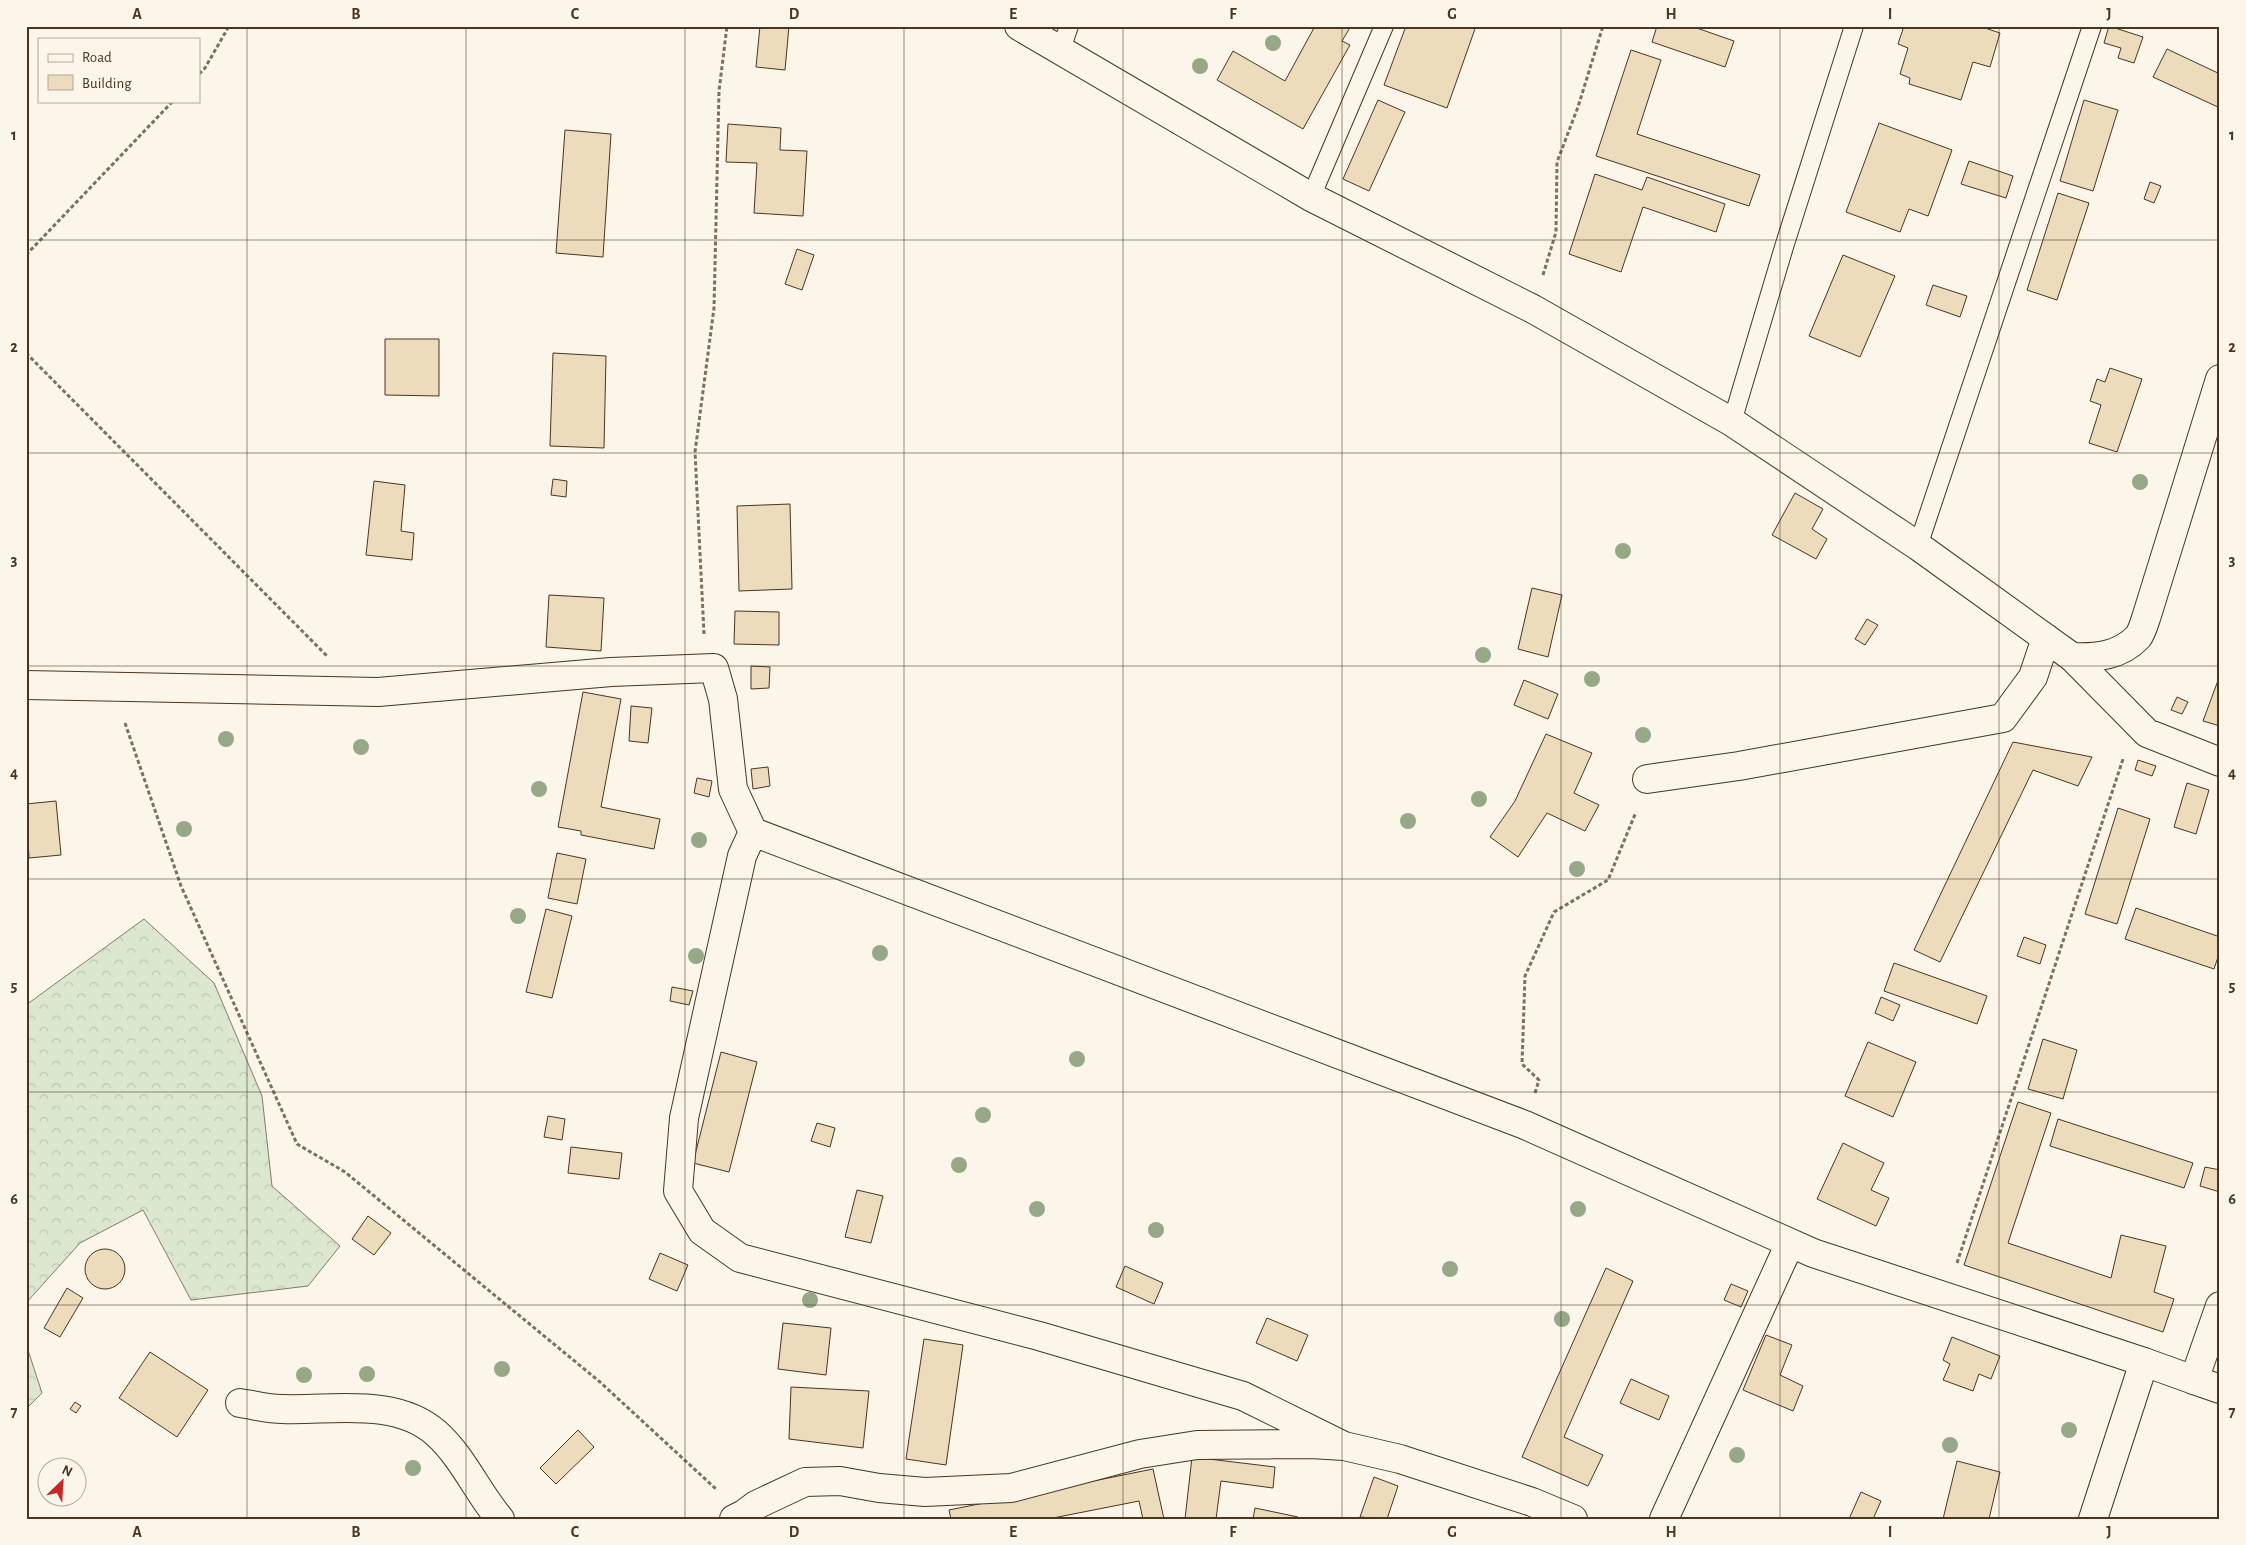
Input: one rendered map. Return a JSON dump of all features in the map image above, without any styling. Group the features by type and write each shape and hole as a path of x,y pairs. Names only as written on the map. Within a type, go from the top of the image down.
{"street":[{"path":"1019,26 1060,52 1311,197 1533,309 1732,422 1918,546 2072,657 2146,733 2220,762"},
{"path":"2072,657 2098,658 2117,652 2139,636 2220,379"},
{"path":"1647,779 1739,766 2003,718 2033,677 2046,638"},
{"path":"26,685 378,692 611,672 714,668 723,699 733,789 752,832 1525,1124 1813,1253 2144,1362 2220,1389"},
{"path":"752,832 742,856 684,1118 678,1191 702,1231 740,1258 1039,1336 1243,1396 1344,1446"},
{"path":"1664,1519 1790,1243"},
{"path":"2194,1380 2220,1306"},
{"path":"2093,1519 2144,1362"},
{"path":"240,1403 280,1410 376,1410 408,1415 436,1433 466,1467 487,1504 500,1519"},
{"path":"739,1517 756,1505 805,1482 840,1481 879,1488 925,1492 1011,1488 1140,1454 1197,1444 1311,1444 1344,1446 1409,1462 1532,1502 1573,1519"}],"lane":[{"path":"1060,52 1069,26"},
{"path":"1311,197 1384,26"},
{"path":"1732,422 1854,26"},
{"path":"1918,546 2092,26"}],"path":[{"path":"200,73 205,68 229,26"},
{"path":"714,668 703,631 695,452 714,308 719,90 727,26"},
{"path":"1533,309 1556,232 1557,162 1578,107 1603,26"},
{"path":"26,255 172,102"},
{"path":"26,353 363,692"},
{"path":"112,686 181,886 297,1144 345,1172 592,1376 739,1517"},
{"path":"1946,1297 2135,721"},
{"path":"1525,1124 1539,1080 1522,1064 1525,976 1554,912 1608,880 1631,828 1647,779"}],"green space":[{"path":"144,919 214,983 262,1096 272,1186 340,1246 308,1286 191,1300 143,1210 80,1243 26,1303 26,1005"},
{"path":"26,1344 42,1393 26,1409"}],"building":[{"path":"760,26 789,26 785,70 756,67"},
{"path":"1315,26 1351,26 1342,41 1350,45 1303,129 1217,80 1233,51 1285,81"},
{"path":"1406,26 1476,26 1447,108 1384,85"},
{"path":"1657,26 1691,26 1734,41 1725,67 1652,42"},
{"path":"1904,26 1979,26 2000,33 1990,67 1973,62 1961,100 1909,84 1910,78 1900,74 1908,48 1898,44"},
{"path":"2109,26 2143,37 2134,63 2118,58 2121,48 2104,43"},
{"path":"2167,49 2220,74 2220,108 2153,77"},
{"path":"1631,50 1661,60 1637,134 1760,175 1749,206 1596,156"},
{"path":"1378,100 1405,112 1369,191 1343,179"},
{"path":"2084,100 2118,110 2093,191 2060,181"},
{"path":"1879,123 1952,150 1928,216 1909,209 1900,232 1846,212"},
{"path":"728,124 781,128 780,150 807,151 803,216 754,213 757,163 726,162"},
{"path":"565,130 611,134 603,257 556,253"},
{"path":"1969,161 2013,176 2006,198 1961,184"},
{"path":"1595,174 1642,190 1647,177 1725,204 1716,232 1643,207 1621,272 1569,254"},
{"path":"2150,182 2161,186 2154,203 2144,199"},
{"path":"2058,193 2089,203 2057,300 2027,290"},
{"path":"797,249 814,255 802,290 785,284"},
{"path":"1843,255 1895,276 1860,357 1809,336"},
{"path":"1933,285 1967,296 1960,317 1926,305"},
{"path":"385,339 439,339 439,396 385,395"},
{"path":"553,353 606,356 604,448 550,446"},
{"path":"2110,368 2142,379 2117,452 2089,443 2101,405 2090,401 2097,379 2105,382"},
{"path":"553,479 567,481 566,497 551,495"},
{"path":"374,481 405,485 401,531 414,533 412,560 366,555"},
{"path":"1795,493 1823,509 1812,529 1827,539 1816,559 1772,535"},
{"path":"790,504 792,589 739,591 737,506"},
{"path":"1532,588 1562,595 1548,657 1518,649"},
{"path":"549,595 604,598 601,651 546,647"},
{"path":"735,611 779,612 779,645 734,644"},
{"path":"1867,619 1878,625 1865,645 1855,639"},
{"path":"751,666 770,667 769,688 751,689"},
{"path":"2220,675 2220,726 2203,721"},
{"path":"1524,680 1558,694 1548,719 1514,705"},
{"path":"583,692 621,699 601,807 660,819 654,849 581,835 581,831 558,827"},
{"path":"2177,697 2188,702 2182,714 2171,710"},
{"path":"631,706 652,708 648,743 629,741"},
{"path":"1546,734 1592,753 1574,793 1599,805 1585,831 1547,813 1518,857 1490,837 1515,801"},
{"path":"2013,742 2092,757 2078,786 2033,770 1940,962 1914,950"},
{"path":"2138,760 2156,766 2152,776 2135,770"},
{"path":"768,767 770,786 753,789 751,769"},
{"path":"697,778 712,781 709,797 694,793"},
{"path":"2187,783 2209,790 2196,834 2174,827"},
{"path":"56,801 61,855 29,858 26,804"},
{"path":"2118,808 2150,819 2117,924 2085,914"},
{"path":"557,853 586,859 577,904 548,898"},
{"path":"2136,908 2220,937 2220,951 2214,969 2125,939"},
{"path":"546,909 572,916 552,998 526,992"},
{"path":"2024,937 2046,945 2040,964 2017,956"},
{"path":"1894,963 1987,996 1977,1024 1884,991"},
{"path":"672,987 693,991 689,1005 670,1001"},
{"path":"1881,997 1900,1005 1893,1021 1875,1013"},
{"path":"2043,1039 2077,1050 2063,1099 2028,1089"},
{"path":"1868,1042 1916,1062 1893,1117 1845,1096"},
{"path":"721,1052 757,1062 729,1172 693,1163"},
{"path":"2018,1102 2051,1113 2008,1243 2111,1278 2121,1235 2166,1246 2154,1292 2174,1299 2163,1332 1964,1265"},
{"path":"548,1116 565,1119 562,1140 544,1137"},
{"path":"2058,1119 2193,1163 2184,1188 2050,1146"},
{"path":"817,1123 835,1128 830,1147 811,1141"},
{"path":"1843,1143 1884,1163 1871,1190 1889,1198 1876,1226 1817,1199"},
{"path":"571,1147 622,1153 619,1179 568,1173"},
{"path":"2205,1167 2220,1170 2220,1192 2200,1186"},
{"path":"857,1190 883,1196 871,1243 845,1237"},
{"path":"368,1216 391,1233 374,1255 352,1239"},
{"path":"109,1249 116,1252 122,1258 125,1269 124,1277 116,1286 109,1289 101,1289 94,1286 86,1277 85,1265 88,1258 97,1250"},
{"path":"660,1253 688,1265 677,1291 649,1279"},
{"path":"1125,1266 1163,1283 1154,1304 1116,1287"},
{"path":"1606,1268 1633,1281 1564,1437 1603,1455 1588,1486 1522,1457"},
{"path":"1731,1284 1748,1291 1741,1307 1724,1300"},
{"path":"67,1288 83,1298 60,1337 44,1328"},
{"path":"1267,1318 1308,1335 1297,1361 1256,1343"},
{"path":"783,1323 831,1328 826,1375 778,1369"},
{"path":"1766,1335 1792,1345 1780,1375 1803,1386 1793,1411 1743,1390"},
{"path":"1952,1337 2000,1356 1991,1379 1979,1374 1973,1391 1943,1380 1950,1364 1943,1360"},
{"path":"924,1339 963,1345 946,1465 906,1459"},
{"path":"150,1352 208,1390 177,1437 119,1398"},
{"path":"1631,1379 1669,1396 1659,1420 1620,1403"},
{"path":"791,1387 869,1391 863,1448 789,1439"},
{"path":"75,1402 81,1406 76,1413 70,1409"},
{"path":"578,1430 594,1447 556,1484 540,1468"},
{"path":"1192,1457 1275,1467 1273,1488 1221,1481 1216,1519 1185,1519"},
{"path":"1957,1461 2000,1472 1989,1519 1943,1519"},
{"path":"1153,1469 1164,1519 1143,1519 1139,1501 1048,1519 951,1519 949,1510"},
{"path":"1374,1477 1398,1486 1387,1519 1360,1517"},
{"path":"1861,1492 1881,1501 1873,1519 1849,1519"},
{"path":"1255,1508 1298,1517 1298,1519 1253,1519"}]}
